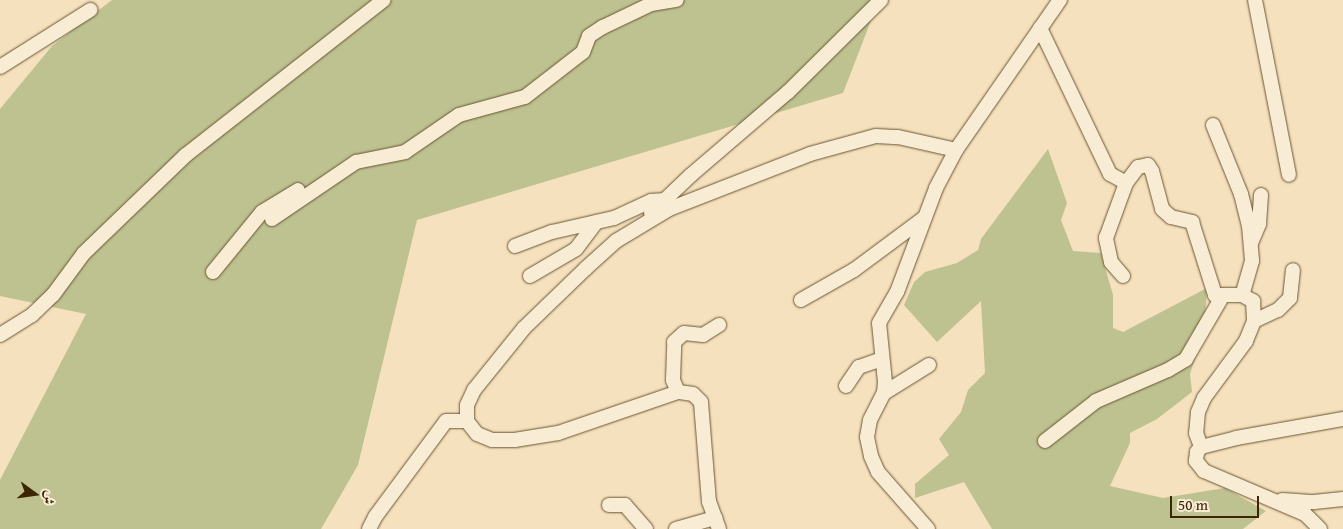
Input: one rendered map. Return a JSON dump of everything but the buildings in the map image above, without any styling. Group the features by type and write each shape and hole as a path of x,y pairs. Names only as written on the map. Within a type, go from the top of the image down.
{"street":[{"path":"0,335 32,315 53,295 84,253 186,155 384,0"},
{"path":"272,219 356,162 405,152 472,109 524,97 583,52 589,36 603,27 650,4 677,0"},
{"path":"637,228 665,200 788,92 882,0"},
{"path":"928,529 878,472 871,456 867,437 870,420 884,392 879,323 896,292 924,218 956,150 1060,0"},
{"path":"1255,0 1290,175"},
{"path":"0,67 90,10"},
{"path":"1040,28 1110,174 1126,183"},
{"path":"1212,125 1241,194 1251,244 1252,261 1242,295"},
{"path":"676,529 717,524 709,502 701,402 693,394 678,392 558,433 515,440 492,440 477,434 467,421 467,405 474,390 524,328 616,241 704,193 846,143 876,136 898,137 956,150"},
{"path":"1123,276 1111,262 1106,238 1126,183 1138,168 1148,165 1152,171 1162,209 1171,217 1192,222 1216,295 1222,297 1242,295 1253,301 1254,321 1246,341 1204,398 1198,412 1196,433 1201,446 1196,462 1204,471 1314,519 1320,529"},
{"path":"213,272 262,212 309,184 342,170"},
{"path":"1251,244 1260,224 1261,195"},
{"path":"515,246 552,232 596,222 651,201 665,200"},
{"path":"801,300 854,270 924,218"},
{"path":"530,276 576,249 596,222"},
{"path":"1254,321 1278,310 1290,298 1293,270"},
{"path":"1045,441 1096,401 1168,370 1186,359 1222,297"},
{"path":"678,392 673,380 674,342 684,333 703,335 719,325"},
{"path":"846,386 859,367 882,359"},
{"path":"884,392 929,364"},
{"path":"1201,446 1343,419"},
{"path":"369,529 375,517 446,421 467,421"},
{"path":"1269,498 1314,502 1343,499"},
{"path":"609,505 625,505 646,529"}],"green space":[{"path":"112,0 879,0 843,93 417,220 358,465 321,529 0,529 0,480 86,314 0,296 0,109 52,46"},
{"path":"1048,149 1067,203 1061,220 1073,251 1101,253 1113,295 1113,328 1123,332 1207,288 1204,331 1190,374 1192,392 1157,419 1130,433 1130,443 1110,486 1163,498 1225,488 1266,511 1243,529 992,529 964,482 915,498 915,484 949,455 939,439 961,412 968,390 985,373 981,301 937,342 904,305 914,282 925,272 957,263 978,250 981,239"}]}
